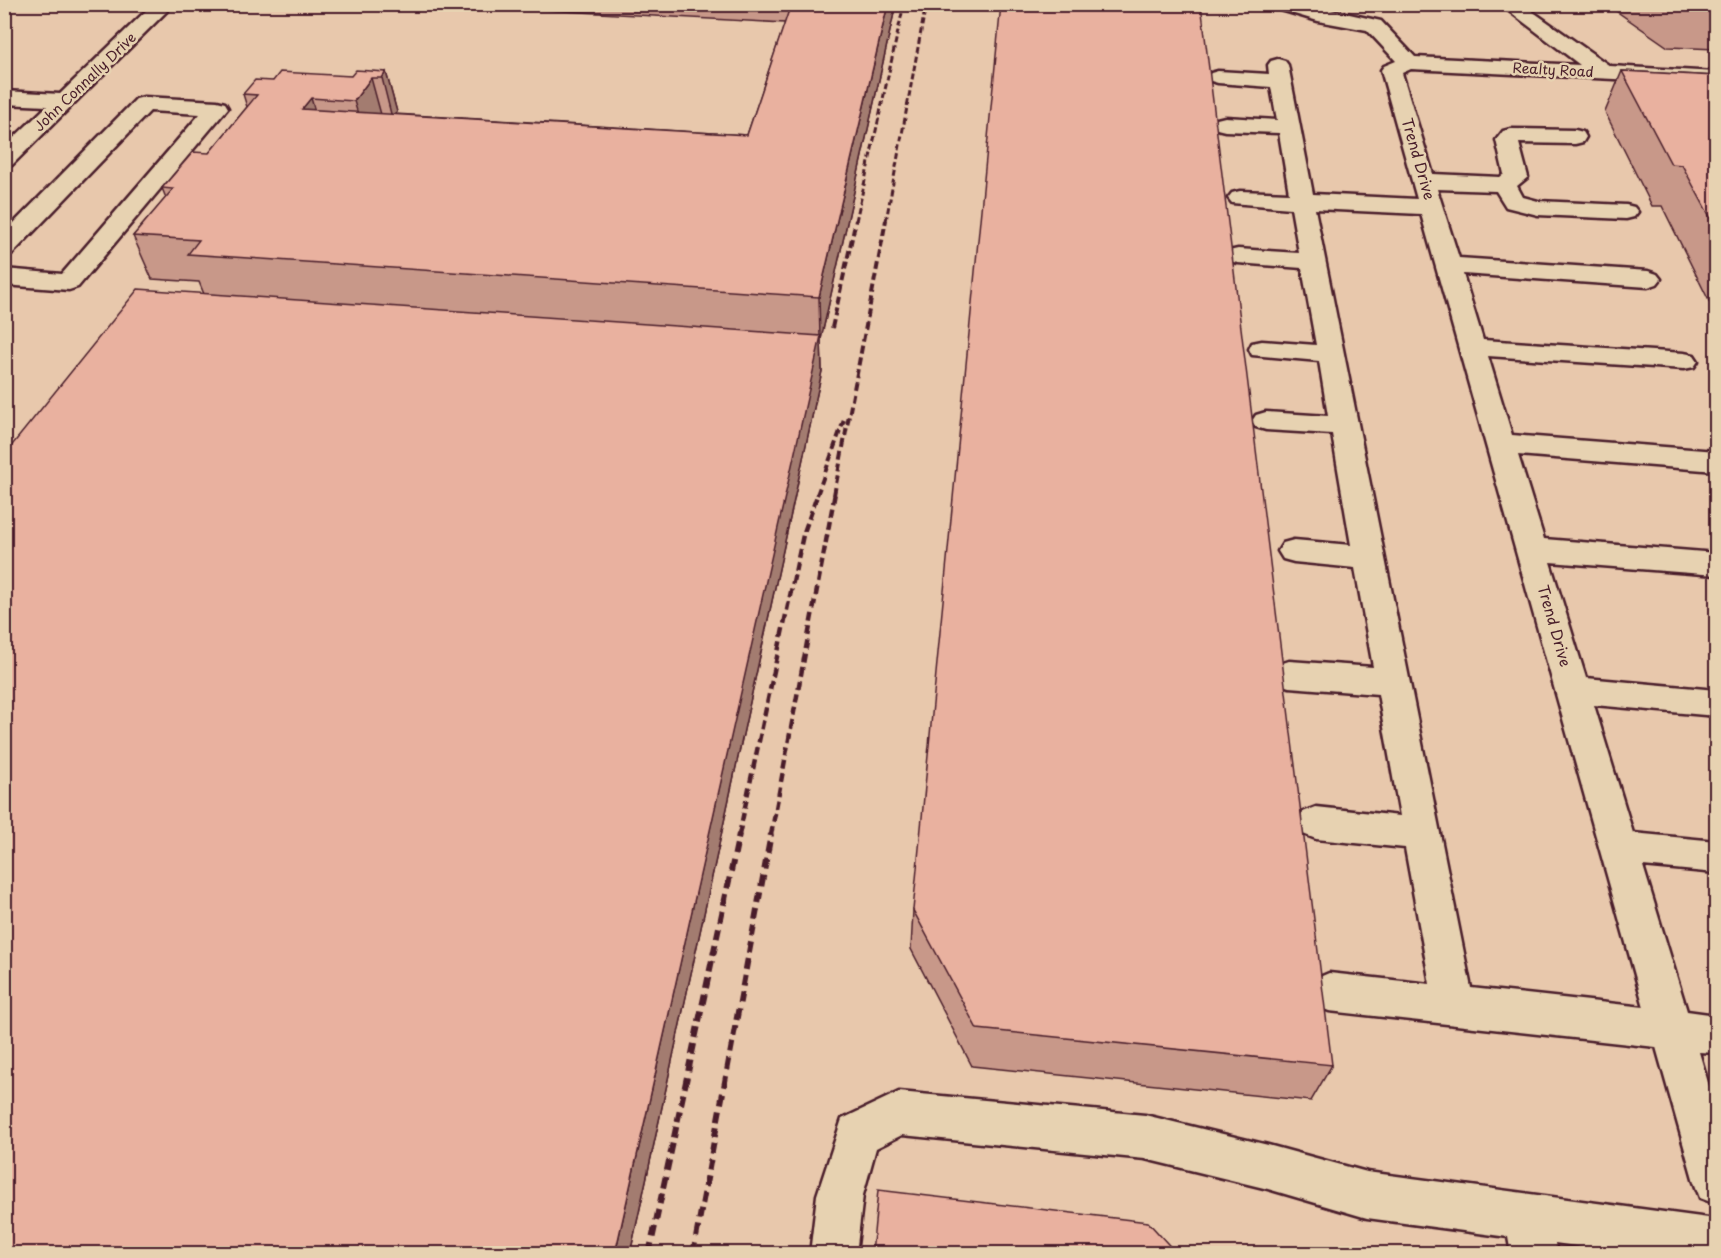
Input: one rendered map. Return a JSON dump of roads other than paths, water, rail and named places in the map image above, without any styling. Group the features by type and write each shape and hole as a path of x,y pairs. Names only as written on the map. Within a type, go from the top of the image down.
{"street":[{"name":"John Connally Drive","path":"4,160 165,4"},
{"path":"1281,4 1318,15 1374,25 1400,66"},
{"path":"1509,4 1605,73"},
{"name":"Realty Road","path":"1400,66 1716,78"},
{"name":"Trend Drive","path":"1400,66 1428,194 1448,265 1716,1182"},
{"path":"1218,77 1279,73 1454,1006"},
{"path":"4,97 66,101"},
{"path":"4,248 144,104 217,108 69,282 4,277"},
{"path":"1225,124 1289,127"},
{"path":"1240,198 1302,201 1428,194 1504,184 1516,177 1514,158 1507,140 1511,136 1575,137"},
{"path":"1504,184 1514,202 1538,208 1626,212"},
{"path":"1238,256 1313,261"},
{"path":"1448,265 1648,279"},
{"path":"1472,347 1684,361"},
{"path":"1262,349 1330,354"},
{"path":"1266,421 1344,426"},
{"path":"1501,444 1716,461"},
{"path":"1531,549 1716,564"},
{"path":"1294,551 1369,558"},
{"path":"1289,674 1392,682"},
{"path":"1572,690 1716,703"},
{"path":"1316,823 1421,834"},
{"path":"1619,848 1716,857"},
{"path":"1329,992 1716,1034"},
{"path":"833,1254 840,1195 858,1134 900,1113 1145,1137 1531,1235 1716,1242"}],"railway":[{"path":"856,221 904,4"},
{"path":"886,221 926,4"},
{"path":"832,328 856,220"},
{"path":"834,495 886,220"},
{"path":"817,495 844,420"},
{"path":"739,835 803,535 818,493"},
{"path":"771,835 835,493"},
{"path":"649,1254 739,834"},
{"path":"693,1254 771,834"}]}
